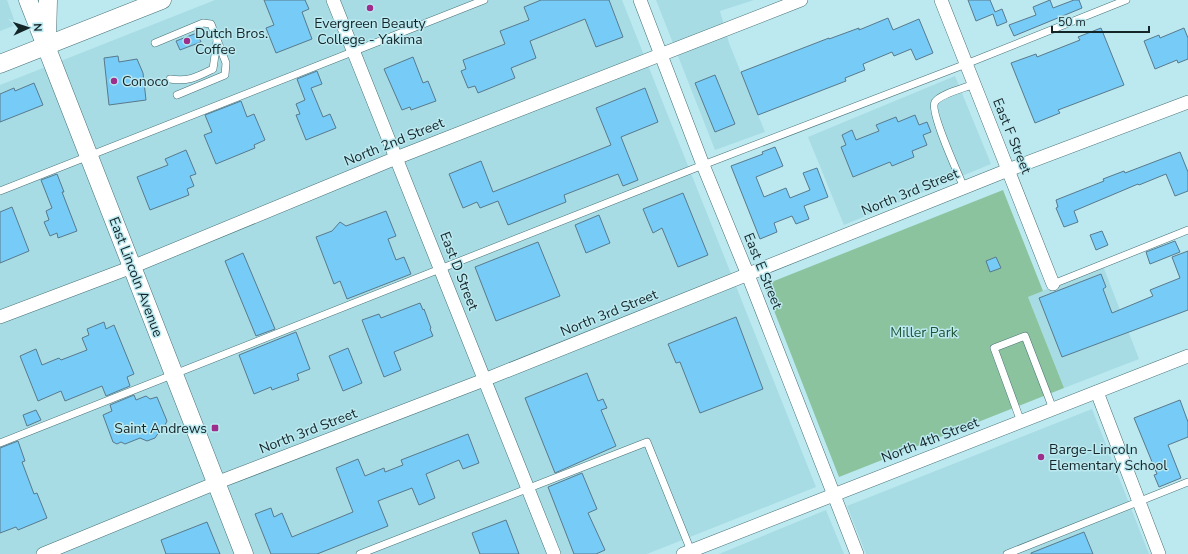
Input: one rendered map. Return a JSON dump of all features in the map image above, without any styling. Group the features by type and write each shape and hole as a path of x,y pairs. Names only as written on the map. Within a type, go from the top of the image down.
{"street":[{"name":"East Lincoln Avenue","path":"28,0 244,554"},
{"path":"47,46 48,0"},
{"path":"0,64 47,46 155,0"},
{"name":"East D Street","path":"333,0 554,554"},
{"name":"East E Street","path":"640,0 703,165 748,274 857,554"},
{"name":"North 2nd Street","path":"0,318 132,267 396,158 801,0"},
{"name":"East F Street","path":"941,0 1053,284"},
{"name":"North 3rd Street","path":"43,554 216,483 484,380 1008,170 1188,102"},
{"name":"North 4th Street","path":"687,552 1188,356"},
{"path":"1097,392 1159,554"}],"lane":[{"path":"0,191 484,0"},
{"path":"0,444 703,165 966,64 1126,0"},
{"path":"155,43 202,23 211,24 226,63 225,75 176,95"},
{"path":"170,79 179,81 191,80 213,69 217,40"},
{"path":"964,188 945,141 934,109 934,103 939,98 974,84"},
{"path":"1053,284 1188,230"},
{"path":"1021,422 994,348 1025,336 1053,410"},
{"path":"360,554 647,442 687,552"},
{"path":"1007,554 1188,482"}],"shaded area":[{"path":"0,0 7,0 16,25 0,31"},
{"path":"215,0 622,0 816,487 647,554 0,554 0,85"},
{"path":"656,0 754,0 720,11 729,43 765,132 715,150"},
{"path":"955,76 991,164 844,225 808,137"},
{"path":"1103,266 1139,359 1064,388 1028,297"},
{"name":"Barge-Lincoln Elementary School","path":"1092,409 1149,554 866,554 847,506"},
{"path":"826,510 844,554 719,554"}],"green space":[{"name":"Miller Park","path":"1003,190 1043,291 1028,297 1064,388 839,477 764,285"}],"building":[{"path":"264,0 305,0 309,9 302,12 312,39 276,53 266,28 274,25"},
{"path":"541,0 609,0 623,37 596,47 585,19 530,41 536,58 511,68 515,78 478,93 475,86 468,88 461,71 466,69 463,60 505,44 500,31 529,20 524,7"},
{"path":"968,0 990,0 995,12 1002,9 1007,22 997,26 993,14 976,21"},
{"path":"1050,0 1053,8 1074,0 1079,0 1082,8 1014,36 1009,25 1036,15 1033,7"},
{"path":"888,18 893,30 919,19 933,53 916,60 911,49 894,56 892,52 863,64 865,70 845,78 846,81 758,115 741,72 829,38 859,28 859,30"},
{"path":"1101,28 1124,85 1058,110 1060,113 1035,123 1011,63 1036,54 1037,57 1080,40 1078,37"},
{"path":"1184,28 1188,38 1188,59 1178,63 1177,60 1155,69 1144,41 1159,35 1160,38"},
{"name":"Dutch Bros. Coffee","path":"197,33 201,42 180,50 176,41"},
{"path":"118,56 119,62 137,59 143,73 146,100 109,105 104,58"},
{"path":"413,57 423,83 428,81 436,101 411,110 410,107 402,110 384,69"},
{"path":"317,71 322,84 311,88 323,117 330,114 336,128 306,140 296,115 300,114 296,104 305,100 297,79"},
{"path":"715,75 735,124 715,132 695,83"},
{"path":"34,83 43,105 0,122 0,94 14,88 15,91"},
{"path":"645,88 658,122 621,137 638,180 623,186 618,174 564,195 566,202 508,225 498,201 480,208 477,202 463,208 449,174 481,161 493,192 611,145 596,108"},
{"path":"241,101 247,117 254,114 265,140 254,145 255,148 216,164 204,135 212,132 205,115"},
{"path":"915,115 919,125 927,122 931,132 923,135 927,145 912,151 914,157 892,166 890,162 853,177 841,147 846,145 842,135 852,130 856,140 879,131 876,125 896,117 898,122"},
{"path":"775,147 783,166 756,177 764,197 786,188 790,198 810,190 803,173 817,168 828,197 804,206 809,219 796,224 792,216 774,223 777,232 760,239 731,166 763,154 762,152"},
{"path":"186,150 196,174 190,176 194,186 187,189 189,195 150,210 137,177 168,165 165,159"},
{"path":"1180,152 1188,172 1188,191 1175,196 1166,174 1074,211 1078,222 1064,227 1056,208 1058,207 1056,200 1104,181 1103,179 1124,171 1125,173"},
{"path":"57,174 64,192 62,192 77,231 58,238 57,233 50,236 44,222 49,220 46,211 52,208 41,180"},
{"path":"683,193 708,255 678,267 662,228 653,233 643,209"},
{"path":"12,207 29,251 0,263 0,212"},
{"path":"386,211 396,236 388,239 396,260 404,257 411,274 347,299 340,281 334,284 316,237 332,231 340,222 346,226"},
{"path":"599,215 610,243 586,253 575,225"},
{"path":"1102,231 1108,245 1096,250 1090,235"},
{"path":"1175,241 1180,252 1150,264 1146,252"},
{"path":"538,242 560,296 496,321 475,267"},
{"path":"1188,251 1188,310 1062,357 1039,298 1101,274 1106,287 1103,289 1112,313 1153,296 1150,290 1180,278 1172,257"},
{"path":"243,253 275,329 256,336 225,261"},
{"path":"996,257 1001,268 990,272 986,261"},
{"path":"420,303 423,310 424,309 433,336 394,352 401,370 384,377 362,320 379,314 381,318"},
{"path":"736,317 763,389 700,413 680,362 676,363 668,344"},
{"path":"104,322 106,329 114,325 134,374 127,377 130,386 106,396 102,386 65,401 61,391 38,401 20,356 36,349 42,365 59,358 61,360 87,350 82,338 89,335 87,329"},
{"path":"296,332 310,369 297,374 299,380 272,390 271,387 254,394 239,355"},
{"path":"348,348 362,383 343,391 329,356"},
{"path":"587,373 598,401 603,399 607,408 601,410 616,446 555,473 525,398"},
{"path":"134,395 136,400 146,396 150,399 157,397 167,421 155,438 147,441 140,438 125,444 121,442 117,444 113,442 103,415 112,411 110,405"},
{"path":"1180,400 1188,422 1188,437 1168,445 1181,478 1159,487 1154,475 1157,474 1134,418"},
{"path":"36,410 41,420 27,426 23,415"},
{"path":"468,434 479,463 463,469 459,460 426,474 435,498 419,505 412,488 378,501 388,526 317,554 271,554 255,514 271,508 274,517 282,513 292,537 353,512 336,468 358,459 365,476 384,468 385,472 403,465 401,460"},
{"path":"18,441 25,461 22,462 34,494 37,493 47,518 18,530 16,527 0,533 0,448"},
{"path":"582,473 597,509 588,513 605,550 596,554 574,554 548,487"},
{"path":"506,520 519,554 480,554 472,533"},
{"path":"207,522 220,554 166,554 161,540"},
{"path":"1084,532 1093,554 1031,554 1031,553"}],"place":[{"name":"Evergreen Beauty College - Yakima","path":"370,8"},
{"name":"Dutch Bros. Coffee","path":"187,41"},
{"name":"Conoco","path":"114,81"},
{"name":"Saint Andrews","path":"215,428"},
{"name":"Barge-Lincoln Elementary School","path":"1041,457"}]}
